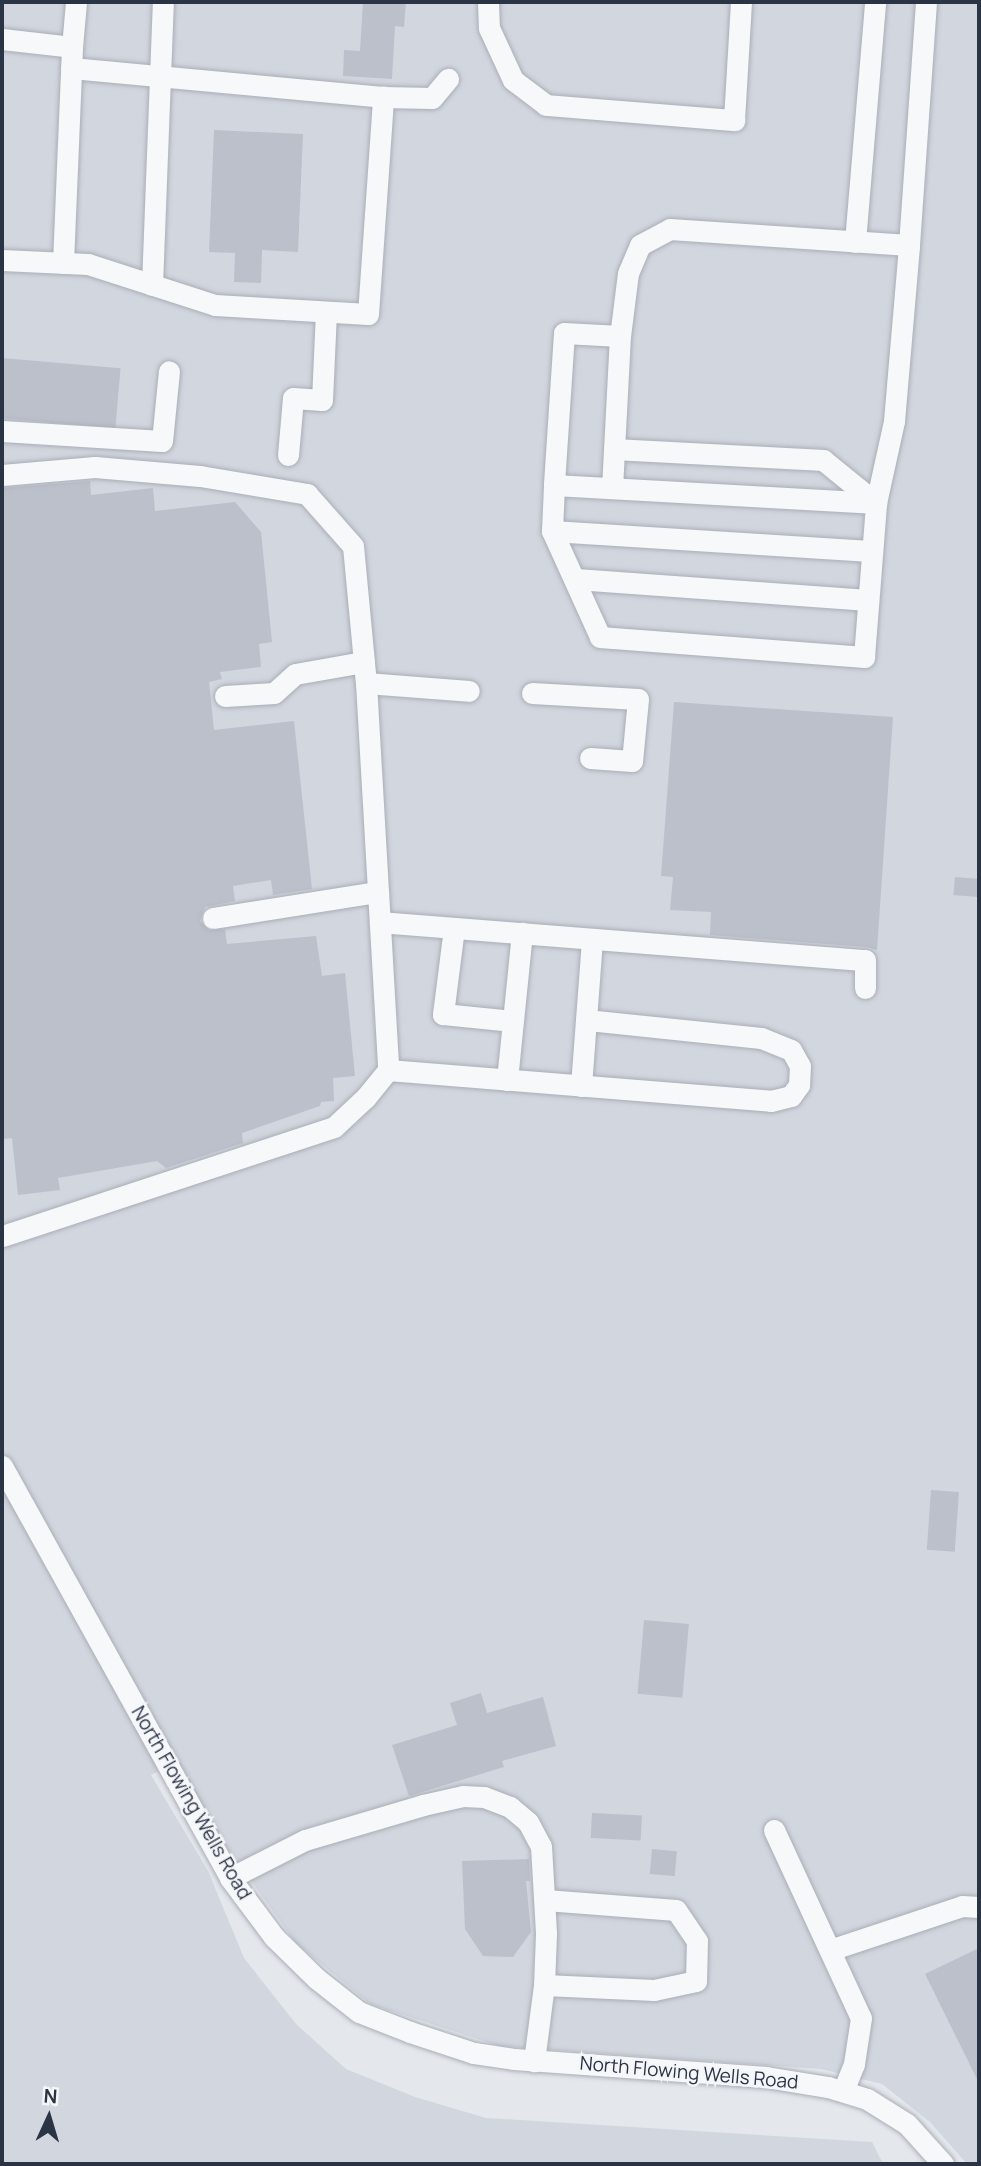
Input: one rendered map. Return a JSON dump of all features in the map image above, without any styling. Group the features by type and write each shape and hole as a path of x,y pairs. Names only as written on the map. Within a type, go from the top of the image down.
{"street":[{"path":"63,263 76,2"},
{"path":"152,285 163,2"},
{"path":"488,2 489,28 513,80 546,105 734,120 741,2"},
{"path":"855,242 874,2"},
{"path":"620,335 564,333 552,531 600,637 864,657 870,551 876,503 894,421 926,2"},
{"path":"2,38 72,47"},
{"path":"71,68 383,97 432,98 447,79"},
{"path":"2,260 88,264 215,305 368,314 383,97"},
{"path":"612,488 620,335 628,273 640,245 670,229 909,245"},
{"path":"288,456 293,398 322,400 326,312"},
{"path":"2,431 162,442 169,371"},
{"path":"614,449 823,460 876,503"},
{"path":"2,475 96,467 200,476 307,494 353,546 365,673 388,1070 365,1098 334,1127 2,1236"},
{"path":"554,485 876,503"},
{"path":"552,531 870,551"},
{"path":"576,579 868,600"},
{"path":"225,696 274,692 295,674 365,673 469,691"},
{"path":"532,693 638,699 632,761 590,758"},
{"path":"213,918 378,892"},
{"path":"380,922 865,960 865,988"},
{"path":"454,928 443,1014 513,1021"},
{"path":"507,1080 522,933"},
{"path":"581,1086 592,939"},
{"path":"388,1070 771,1101 791,1096 799,1085 800,1066 790,1050 761,1038 586,1020"},
{"name":"North Flowing Wells Road","path":"2,1466 230,1878 274,1937 317,1979 359,2012 474,2053 534,2061 766,2077 844,2091 867,2099 907,2124 943,2164"},
{"path":"230,1878 305,1840 436,1802 463,1796 484,1797 510,1807 528,1822 541,1846 545,1900 544,1985 534,2061"},
{"path":"774,1830 861,2018 854,2064 844,2091"},
{"path":"544,1985 654,1990 696,1981 697,1941 676,1910 545,1900"},
{"path":"830,1950 962,1906 979,1907"}],"shaded area":[{"path":"2,2 979,2 979,2164 967,2164 930,2122 882,2084 821,2069 499,2046 370,2004 296,1943 223,1842 178,1761 151,1775 208,1871 244,1958 296,2024 346,2069 415,2097 486,2118 872,2142 883,2164 2,2164"}],"building":[{"path":"363,2 406,2 404,27 395,26 392,79 343,76 344,50 360,51"},
{"path":"214,130 303,134 298,252 262,250 261,283 234,282 235,253 209,252"},
{"path":"2,358 121,368 115,428 2,418"},
{"path":"90,481 91,495 153,488 155,511 235,502 261,532 272,642 259,644 261,667 220,672 222,679 209,682 214,730 294,721 312,889 273,895 271,880 233,886 235,901 205,907 200,921 209,930 225,929 227,944 316,936 322,976 345,973 355,1076 333,1078 334,1101 321,1102 320,1106 242,1133 243,1143 166,1168 157,1161 58,1178 60,1190 18,1195 12,1138 2,1139 2,488"},
{"path":"674,702 893,717 877,950 710,935 711,912 670,910 673,877 661,876"},
{"path":"955,877 979,879 977,897 953,895"},
{"path":"931,1490 959,1492 955,1552 927,1550"},
{"path":"644,1620 689,1624 682,1698 638,1694"},
{"path":"481,1693 487,1713 543,1697 556,1746 502,1761 504,1767 409,1796 392,1745 457,1725 450,1703"},
{"path":"592,1813 642,1816 641,1841 591,1838"},
{"path":"652,1849 677,1851 675,1876 650,1874"},
{"path":"529,1859 530,1881 526,1881 531,1932 513,1957 483,1956 465,1929 462,1861"},
{"path":"979,1948 979,2083 925,1974"}]}
